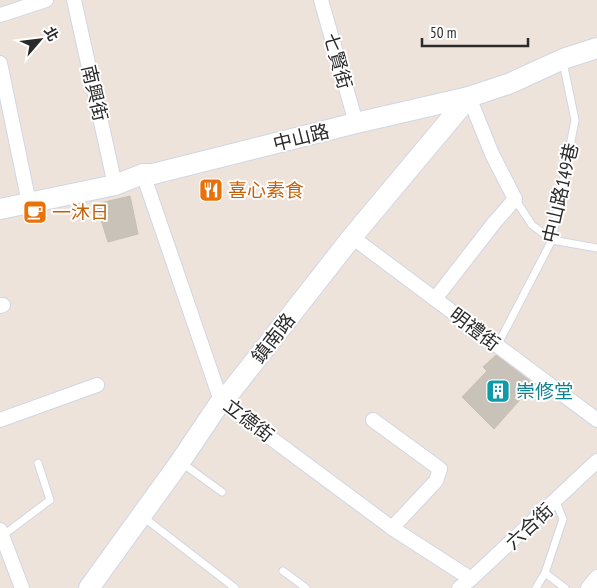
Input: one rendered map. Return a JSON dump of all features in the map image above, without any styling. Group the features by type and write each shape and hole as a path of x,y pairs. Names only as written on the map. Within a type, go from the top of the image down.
{"street":[{"path":"0,15 46,0"},
{"name":"南興街","path":"74,0 115,185"},
{"name":"七賢街","path":"321,0 356,123"},
{"name":"中山路","path":"0,210 115,185 143,174 153,174 469,97 511,83 563,59 597,48"},
{"path":"0,64 29,203"},
{"path":"435,299 514,199 492,154 469,97"},
{"name":"鎮南路","path":"89,588 180,462 221,401 232,390 352,237 469,97"},
{"name":"立德街","path":"143,174 221,401 392,528 471,579"},
{"name":"明禮街","path":"352,237 597,420"},
{"path":"0,420 97,385"},
{"path":"373,420 440,469 436,481 392,528"},
{"name":"六合街","path":"459,588 556,502 597,462"},
{"path":"1,533 22,588"},
{"path":"588,588 597,577"}],"lane":[{"name":"中山路149巷","path":"497,346 552,240 576,120 563,59"},
{"path":"514,199 532,225 552,240 597,248"},
{"path":"180,462 222,492"},
{"path":"1,533 50,500 38,463"},
{"path":"536,588 544,573 563,518 556,502"},
{"path":"141,516 235,588"},
{"path":"282,571 306,588"},
{"path":"544,573 565,588"}],"building":[{"path":"130,196 138,234 108,242 96,204"},
{"name":"崇修堂","path":"496,355 534,384 494,429 462,397 487,371 483,367"}],"place":[{"name":"喜心素食","path":"211,190"},
{"name":"一沐日","path":"35,212"},
{"name":"崇修堂","path":"498,391"}]}
